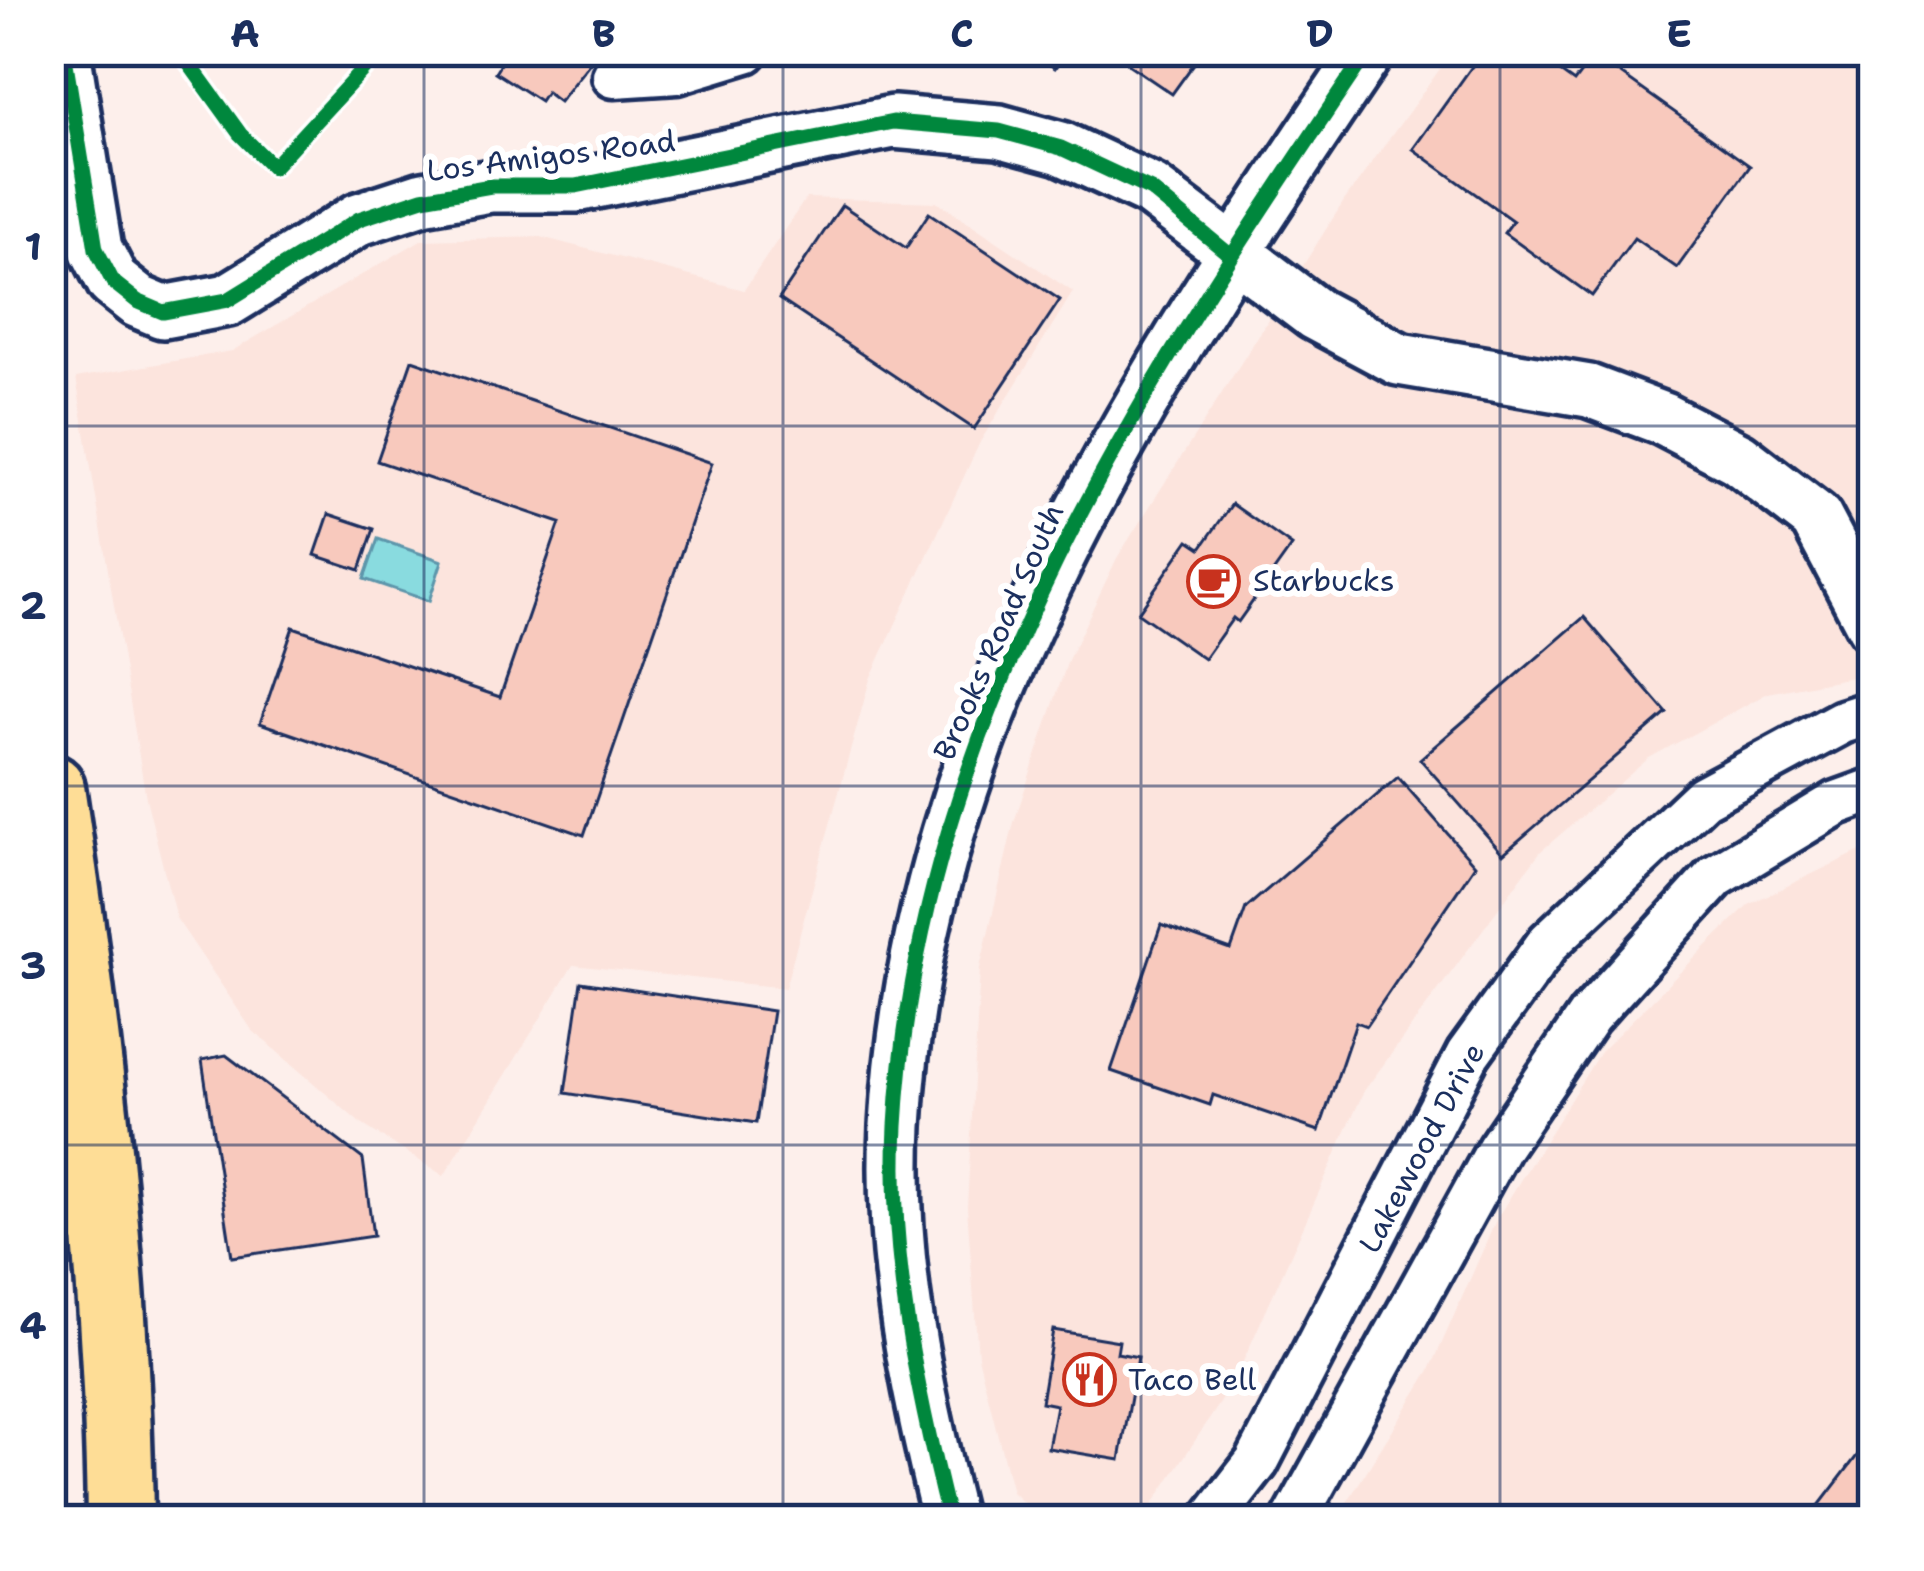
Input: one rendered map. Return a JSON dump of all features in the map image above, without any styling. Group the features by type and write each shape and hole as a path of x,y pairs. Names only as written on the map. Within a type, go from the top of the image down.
{"highway":[{"path":"51,788 80,979 118,1340 120,1520"}],"street":[{"name":"Los Amigos Road","path":"64,51 96,249 113,282 137,301 164,312 228,300 359,219 423,198 490,186 577,186 893,122 999,131 1061,148 1150,190 1230,255 1315,314 1399,359 1588,391 1663,418 1738,458 1816,518 1873,626"},
{"path":"614,76 677,72 746,51"},
{"name":"Brooks Road South","path":"949,1520 909,1352 896,1127 910,998 939,859 969,762 1035,606 1116,439 1230,255 1368,51"},
{"name":"Lakewood Drive","path":"1212,1520 1258,1462 1468,1054 1549,942 1703,797 1842,722 1873,712"},
{"path":"1294,1520 1499,1148 1589,1016 1716,876 1837,803 1873,790"}],"shaded area":[{"path":"1453,51 1873,51 1873,673 1768,693 1649,758 1540,852 1364,1091 1234,1382 1149,1510 1131,1520 1042,1520 1012,1492 978,1356 967,1207 980,968 1014,822 1068,660 1117,558 1344,201"},
{"path":"806,198 938,202 1073,292 980,442 870,679 785,988 573,965 444,1176 360,1123 252,1030 176,918 146,798 76,378 232,351 421,240 541,237 744,290"},
{"path":"1873,845 1873,1520 1336,1520 1430,1370 1497,1218 1600,1052 1749,904"}],"water":[{"path":"378,539 442,561 429,601 364,579"}],"building":[{"path":"492,51 617,51 609,63 595,56 559,102 546,92 540,101 495,72 503,59"},
{"path":"1028,51 1066,51 1055,68"},
{"path":"1136,51 1203,51 1172,94 1128,64"},
{"path":"1483,51 1531,51 1574,82 1594,55 1750,166 1677,268 1634,238 1592,296 1504,233 1513,221 1413,149"},
{"path":"842,205 906,248 929,213 1060,300 974,429 779,299"},
{"path":"412,360 712,463 584,835 260,723 293,627 500,697 560,523 377,461"},
{"name":"Starbucks","path":"1232,504 1292,546 1238,622 1233,618 1204,659 1138,613 1189,540 1201,548"},
{"path":"329,514 374,529 360,570 315,555"},
{"path":"1584,617 1667,713 1503,854 1420,759"},
{"path":"1398,777 1475,865 1366,1026 1356,1022 1319,1131 1213,1095 1210,1105 1111,1071 1161,925 1231,950 1246,908"},
{"path":"581,982 773,1011 756,1123 565,1093"},
{"path":"226,1055 363,1159 373,1236 232,1257 202,1060"},
{"name":"Taco Bell","path":"1053,1330 1119,1341 1117,1353 1138,1357 1120,1460 1048,1448 1056,1405 1041,1402"},
{"path":"1873,1435 1873,1520 1808,1520"}],"cycle path":[{"path":"64,51 96,249 113,282 137,301 163,312 228,300 359,219 423,198 491,186 576,186 893,122 999,131 1061,148 1151,190 1230,255"},
{"path":"180,51 240,134 273,167 380,51"},
{"path":"949,1520 908,1325 895,1176 896,1126 914,977 948,833 997,694 1058,558 1128,427 1205,299 1368,51"}],"place":[{"name":"Starbucks","path":"1214,581"},
{"name":"Taco Bell","path":"1089,1380"}]}
